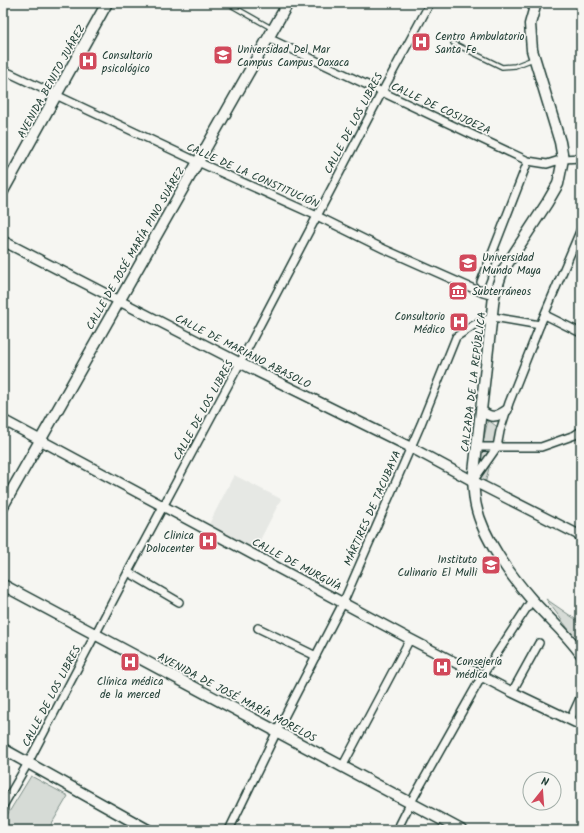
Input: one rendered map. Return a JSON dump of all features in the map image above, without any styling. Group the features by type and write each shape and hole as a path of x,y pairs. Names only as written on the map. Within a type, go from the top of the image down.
{"main road":[{"name":"AVENIDA BENITO JUÁREZ","path":"3,191 57,96 107,3"},
{"name":"CALLE DE JOSÉ MARÍA PINO SUÁREZ","path":"3,506 288,3"},
{"name":"CALZADA DE LA REPÚBLICA","path":"535,5 530,24 534,59 564,159 558,184 502,272 494,296 493,317 473,481 476,506 481,523 490,542 502,561 532,600 570,639 581,654"},
{"name":"AVENIDA DE JOSÉ MARÍA MORELOS","path":"3,585 461,830"},
{"path":"3,749 148,830"}],"street":[{"name":"CALLE DE LOS LIBRES","path":"3,806 28,763 430,3"},
{"name":"CALLE DE COSIJOEZA","path":"268,38 528,161 547,164 564,159 581,158"},
{"name":"CALLE DE LA CONSTITUCIÓN","path":"3,70 198,162 317,216 384,249 483,293 494,296"},
{"path":"482,282 528,161"},
{"path":"473,481 497,447 500,431 507,410 544,315 581,229"},
{"name":"CALLE DE MARIANO ABASOLO","path":"3,241 240,364 410,447 581,536"},
{"path":"544,315 581,334"},
{"path":"493,317 540,325"},
{"name":"MÁRTIRES DE TACUBAYA","path":"229,830 277,731 343,603 456,337 474,325 493,317"},
{"path":"482,411 488,416 494,417 507,410"},
{"name":"CALLE DE MURGUÍA","path":"3,420 410,639 581,726"},
{"path":"478,447 541,447 575,435 581,431"},
{"path":"128,572 179,602"},
{"path":"397,830 482,676 532,600"},
{"path":"258,628 316,656"},
{"path":"342,767 410,639"},
{"path":"512,692 539,643"},
{"path":"570,720 581,696"},
{"path":"578,830 581,824"}],"lane":[{"path":"226,3 274,29"},
{"path":"522,3 535,5"},
{"path":"453,43 502,67 515,66 534,59"}],"shaded area":[{"path":"488,420 499,428 485,484 474,481"},
{"path":"234,475 281,499 255,550 208,526"},
{"path":"546,599 581,623 581,646"},
{"path":"31,776 68,796 48,830 3,830 3,822"}],"place":[{"name":"Centro Ambulatorio Santa Fe","path":"421,42"},
{"name":"Universidad Del Mar Campus Campus Oaxaca","path":"223,55"},
{"name":"Consultorio psicológico","path":"88,61"},
{"name":"Universidad Mundo Maya","path":"468,263"},
{"name":"Subterráneos","path":"458,291"},
{"name":"Consultorio Médico","path":"459,322"},
{"name":"Clinica Dolocenter","path":"208,541"},
{"name":"Instituto Culinario El Mulli","path":"491,565"},
{"name":"Clínica médica de la merced","path":"130,662"},
{"name":"Consejería médica","path":"442,667"}]}
